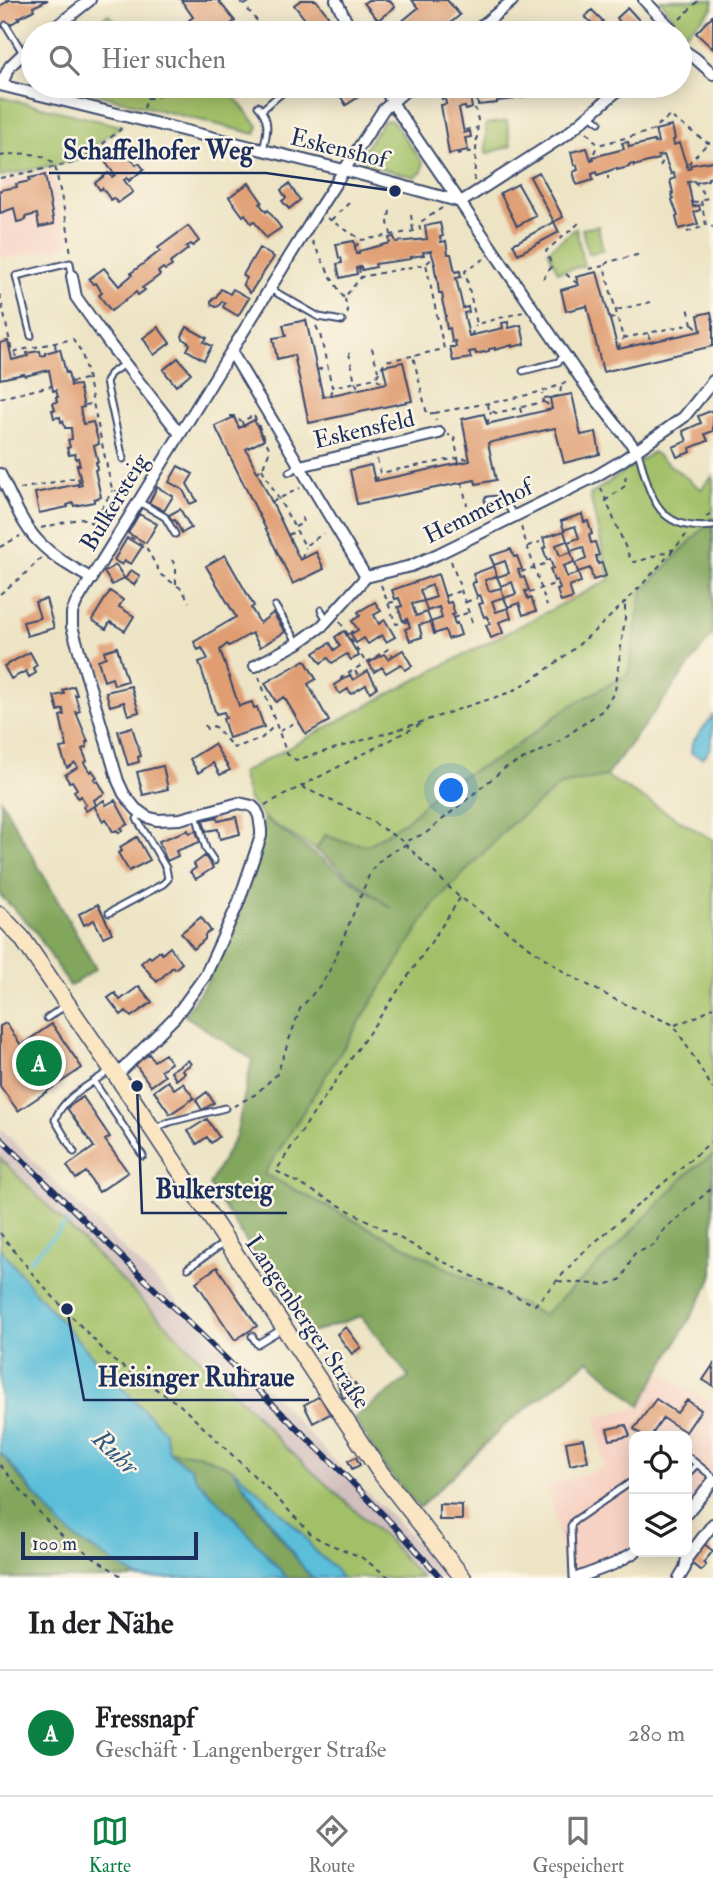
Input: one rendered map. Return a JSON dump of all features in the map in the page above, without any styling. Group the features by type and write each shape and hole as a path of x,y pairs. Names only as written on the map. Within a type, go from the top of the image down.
{"main road":[{"name":"Langenberger Straße","path":"0,917 22,938 380,1472 463,1578"}],"street":[{"path":"63,21 90,0"},
{"path":"336,0 346,21"},
{"path":"644,0 662,21"},
{"path":"488,21 512,1"},
{"name":"Eskenshof","path":"21,55 10,66 1,85 21,90"},
{"path":"692,56 713,74"},
{"name":"Eskenshof","path":"53,98 344,170 457,201"},
{"path":"390,98 457,201 576,372 637,451"},
{"name":"Bulkersteig","path":"140,813 124,794 118,781 72,627 72,614 76,603 317,212 383,110 397,98"},
{"path":"457,201 567,134 580,123 594,118 612,98"},
{"path":"72,276 76,297 180,434"},
{"name":"Eskensfeld","path":"232,353 310,482 319,508 336,525 371,576"},
{"name":"Hemmerhof","path":"371,576 411,566 447,550 596,476 684,417 713,380"},
{"name":"Eskensfeld","path":"300,466 439,433"},
{"path":"0,474 30,531 39,542 68,565 92,579"},
{"path":"255,666 298,643 371,576"},
{"path":"114,1073 175,1017 205,976 238,904 261,836 261,823 256,810 252,806 239,803 168,821 140,813"},
{"path":"692,1506 713,1479"},
{"path":"679,1578 687,1558 713,1524"},
{"path":"575,1578 614,1564 629,1555"}],"lane":[{"path":"6,26 21,50"},
{"path":"263,150 267,120 260,108 274,98"},
{"path":"31,336 16,276 70,263 72,276"},
{"path":"270,289 319,317 342,321"},
{"path":"523,371 558,362 565,355"},
{"path":"122,459 106,382 110,374 125,364"},
{"path":"637,451 654,501 669,518 694,528 713,526"},
{"path":"289,472 300,466"},
{"path":"488,500 498,499 516,516"},
{"path":"139,502 165,517 175,534"},
{"path":"275,606 298,643"},
{"path":"321,610 330,616"},
{"path":"109,913 169,879 166,868 137,820 140,813"},
{"path":"196,814 206,849 214,861"},
{"path":"47,1018 67,1004"},
{"path":"74,1152 55,1120 59,1110 65,1102 94,1082 114,1073"},
{"path":"94,1082 143,1156"},
{"path":"152,1129 225,1108"},
{"path":"188,1268 227,1241"},
{"path":"252,1336 257,1344 284,1327"},
{"path":"692,1460 713,1479"},
{"path":"692,1469 697,1464"},
{"path":"575,1578 571,1526 574,1521 629,1483"}],"path":[{"path":"679,21 699,0"},
{"path":"245,1 241,3 257,21"},
{"path":"141,119 147,98"},
{"path":"475,108 478,120 475,192"},
{"path":"0,178 78,162 120,130 125,116"},
{"path":"594,153 598,145 652,131 670,116 711,142 688,164"},
{"path":"580,123 598,145"},
{"path":"465,130 477,128"},
{"path":"626,138 628,144"},
{"path":"457,155 475,151"},
{"path":"0,156 27,154 50,160 55,166 71,249 70,263"},
{"path":"660,166 663,161"},
{"path":"694,182 707,198"},
{"path":"693,203 713,196"},
{"path":"355,247 362,240 420,230 419,223 457,201"},
{"path":"702,201 706,225"},
{"path":"330,220 350,202"},
{"path":"390,211 388,223 391,236"},
{"path":"317,212 362,240"},
{"path":"411,215 413,231"},
{"path":"543,279 552,266 545,251 579,223"},
{"path":"687,232 706,225 713,227"},
{"path":"306,230 344,298 349,317"},
{"path":"461,274 494,253"},
{"path":"589,269 641,254"},
{"path":"344,298 360,277 426,264 434,257"},
{"path":"332,387 376,378 385,361 444,349 426,264"},
{"path":"604,266 623,338 618,349"},
{"path":"359,268 360,277"},
{"path":"465,271 477,324 471,335"},
{"path":"566,274 579,285"},
{"path":"0,295 12,352 73,339 82,353 112,489 139,502"},
{"path":"616,310 655,301"},
{"path":"468,309 473,306"},
{"path":"688,307 692,324 701,331"},
{"path":"306,310 320,334 332,387 330,396"},
{"path":"477,324 534,310"},
{"path":"503,317 505,323"},
{"path":"610,319 618,317"},
{"path":"623,338 692,324"},
{"path":"0,328 7,327"},
{"path":"649,333 650,343"},
{"path":"55,343 56,350"},
{"path":"372,348 379,373"},
{"path":"15,351 16,359"},
{"path":"349,353 355,383 359,389"},
{"path":"413,356 426,414 542,391 561,384 576,372"},
{"path":"317,370 328,367"},
{"path":"376,378 385,384"},
{"path":"71,382 87,379"},
{"path":"487,402 489,410 496,413 560,396 561,384"},
{"path":"0,398 51,386"},
{"path":"542,391 543,400 552,407"},
{"path":"85,405 93,403"},
{"path":"519,407 522,416"},
{"path":"242,421 267,409"},
{"path":"486,424 492,411"},
{"path":"434,413 439,433 454,436 459,463"},
{"path":"254,415 270,450 262,469 257,472"},
{"path":"230,416 242,421 243,426"},
{"path":"374,448 380,473 375,481"},
{"path":"380,473 439,461 470,458"},
{"path":"605,501 625,486 627,469 623,460"},
{"path":"439,461 440,467"},
{"path":"262,469 305,546"},
{"path":"404,469 405,475"},
{"path":"596,476 633,562 675,549"},
{"path":"9,491 78,477 80,486"},
{"path":"272,502 310,482"},
{"path":"462,482 467,505"},
{"path":"47,484 48,490"},
{"path":"0,547 30,531 82,518 92,523 114,489"},
{"path":"255,666 287,754 296,760 429,720 514,690 544,671 625,602 687,534 713,511"},
{"path":"516,516 547,606"},
{"path":"294,527 303,523 302,517"},
{"path":"302,558 305,546 336,525"},
{"path":"120,531 146,547 161,575 182,589 189,602"},
{"path":"288,535 296,531"},
{"path":"527,546 540,542"},
{"path":"0,594 49,550"},
{"path":"447,550 472,622"},
{"path":"172,560 176,567 176,585"},
{"path":"521,572 547,563"},
{"path":"371,576 388,603 396,624 407,622"},
{"path":"529,593 554,584"},
{"path":"445,596 461,590"},
{"path":"465,602 477,598"},
{"path":"388,603 400,600"},
{"path":"225,1108 256,1094 277,1074 300,1009 331,968 375,865 426,833 505,768 554,745 603,710 615,691 625,602"},
{"path":"453,618 468,613"},
{"path":"330,616 348,634 366,663"},
{"path":"348,634 356,628"},
{"path":"341,680 388,649 393,656"},
{"path":"354,670 359,677"},
{"path":"256,810 429,720"},
{"path":"279,732 298,721"},
{"path":"205,724 207,729 215,726 234,748 262,738 276,724"},
{"path":"302,787 358,813 405,844 460,898 564,972 614,999 674,1025 713,1089"},
{"path":"460,898 276,1171 457,1269 535,1305 579,1256 713,1140"},
{"path":"674,1025 713,1007"},
{"path":"557,1281 605,1285 622,1279 634,1254 654,1245 664,1230 713,1187"},
{"path":"0,1233 40,1283 114,1361 180,1405 311,1534 361,1558 390,1578"},
{"path":"0,1465 55,1528 75,1546 124,1578"}],"shaded area":[{"path":"51,171 67,246 0,259 0,181"},
{"path":"0,1128 270,1392 346,1473 401,1525 447,1578 421,1578 390,1542 283,1445 0,1158"},
{"path":"660,1371 713,1404 713,1480 692,1506 692,1431 629,1431 629,1555 613,1566 566,1575 548,1486 604,1467 596,1417 640,1407"}],"green space":[{"path":"660,0 713,0 713,8 692,28 692,21 675,21"},
{"path":"108,14 114,21 99,21"},
{"path":"0,97 121,126 74,161 0,176"},
{"path":"112,98 235,98 258,126 255,134"},
{"path":"390,120 423,163 422,172 415,177 365,165 361,155 383,121"},
{"path":"507,121 511,146 486,154 486,124"},
{"path":"598,226 603,250 588,254 582,229"},
{"path":"576,228 584,266 558,272 548,251"},
{"path":"653,452 701,489 713,476 713,518 642,592 628,674 565,709 497,759 452,781 409,819 368,845 341,841 325,835 316,850 264,818 249,800 241,773 609,580 590,495"},
{"path":"713,518 713,634 606,776 561,785 510,825 433,905 264,1174 543,1315 615,1249 689,1172 713,1155 713,1273 710,1283 640,1406 589,1360 505,1425 419,1508 384,1467 354,1418 409,1377 361,1316 308,1334 209,1185 236,1136 252,1059 184,1015 208,980 264,818 391,908 316,850 325,835 341,841 368,845 409,819 452,781 497,759 565,709 628,674 642,592"},
{"path":"606,776 713,840 713,1155 689,1172 615,1249 543,1315 264,1174 433,905 510,825 561,785"},
{"path":"1,800 96,969 70,986 33,928 0,895"},
{"path":"0,1158 283,1445 390,1542 421,1578 0,1578"},
{"path":"169,1451 198,1454 232,1468 263,1514 313,1578 287,1578 196,1479 191,1468"},
{"path":"0,1452 29,1489 78,1540 139,1578 3,1578 0,1574"}],"water":[{"path":"713,716 710,746 702,758 691,753 692,743"},
{"name":"Ruhr","path":"0,1248 94,1358 164,1431 169,1451 191,1468 196,1479 287,1578 139,1578 78,1540 58,1522 0,1452"},
{"path":"232,1468 302,1533 341,1578 313,1578 305,1570"}],"building":[{"path":"7,0 48,0 33,7 34,10 8,26 7,24 2,27 0,6"},
{"path":"181,0 218,0 235,21 188,21 193,17"},
{"path":"301,0 316,0 332,21 306,21 294,5"},
{"path":"368,0 389,0 395,7 378,20 364,3"},
{"path":"412,0 447,0 460,15 453,21 402,21 418,8"},
{"path":"628,8 640,21 619,21 617,18"},
{"path":"592,10 603,21 590,21 585,17"},
{"path":"713,15 713,49 696,33"},
{"path":"342,98 357,98 346,105"},
{"path":"445,98 470,98 472,108 459,108 464,133 470,131 471,137 465,138 468,150 449,154 441,105 446,104"},
{"path":"477,98 514,98 497,103 478,105"},
{"path":"672,126 674,145 679,143 688,169 691,168 690,165 713,161 713,177 695,183 688,182 693,207 699,205 700,210 694,212 698,224 679,229 670,180 675,178 674,173 671,174 664,155 634,166 617,168 598,175 597,172 592,174 593,180 577,185 573,172 578,170 571,152 587,148 591,160 593,157 624,149 622,143 628,142 629,147 658,142 655,130"},
{"path":"117,147 126,159 129,156 136,165 139,163 144,169 129,181 127,178 124,180 133,192 118,203 113,198 111,200 95,183 108,173 112,177 115,175 103,159"},
{"path":"539,172 563,217 554,222 530,177"},
{"path":"45,175 54,224 39,227 37,214 17,222 14,208 0,213 0,190 17,187 16,184 30,181 29,178"},
{"path":"249,183 262,202 260,204 281,228 266,238 254,221 251,223 245,214 243,216 229,197"},
{"path":"289,184 300,200 289,209 282,201 286,198 281,190"},
{"path":"518,184 536,216 517,226 500,193"},
{"path":"554,222 559,232 518,254 513,244"},
{"path":"440,223 443,236 440,237 441,242 446,241 455,272 460,271 461,277 456,278 463,308 468,307 469,312 464,313 469,336 503,328 502,323 508,322 509,328 521,325 525,344 489,349 476,354 475,351 469,352 471,358 453,361 450,347 456,347 455,341 452,342 450,328 447,329 442,293 439,293 431,251 411,259 375,264 376,267 362,270 361,267 356,268 357,274 340,278 337,264 342,263 336,244 354,241 356,254 359,254 359,251 390,243 389,238 394,237 396,242 427,239 425,226"},
{"path":"188,226 199,241 186,247 188,249 170,263 172,266 158,272 160,275 142,288 145,290 138,295 136,292 111,311 99,295 102,293 96,283 93,284 89,279 104,268 119,286 160,251 158,248"},
{"path":"259,248 274,257 250,293 243,284 247,278 243,275"},
{"path":"597,272 618,349 701,331 698,315 711,312 713,346 603,372 587,306 566,311 561,290 579,285 576,277"},
{"path":"221,289 230,294 233,289 249,298 238,316 223,307 225,303 222,301 219,306 212,305 213,298"},
{"path":"306,320 323,397 387,383 383,366 403,362 412,401 309,423 294,355 277,359 273,338 286,336 283,325"},
{"path":"158,327 170,343 154,355 143,338"},
{"path":"187,327 207,338 204,342 212,346 204,360 187,350 190,344 182,336"},
{"path":"8,341 12,360 28,356 27,353 40,351 41,356 60,349 71,386 79,385 84,407 80,408 83,424 93,422 99,444 94,446 98,462 95,470 101,497 94,499 94,502 74,506 73,503 67,505 68,507 39,513 35,493 82,485 77,465 80,465 75,454 69,455 67,448 70,447 68,440 72,439 71,428 65,428 60,417 54,418 53,403 57,402 58,397 56,390 53,391 49,370 0,379 0,343"},
{"path":"178,358 191,373 176,386 163,370"},
{"path":"572,394 581,435 596,432 600,454 564,463 555,428 488,443 496,480 476,484 475,480 357,504 350,470 371,465 375,481 470,461 462,419 484,414 487,424 552,409 550,398"},
{"path":"713,410 713,431 705,434 708,441 677,457 673,447 687,441 683,431 701,423 698,416"},
{"path":"234,417 239,428 254,420 264,440 246,449 300,560 316,552 324,569 293,584 215,426"},
{"path":"178,466 193,474 187,484 197,501 190,504 183,490 169,482"},
{"path":"157,487 173,496 164,511 149,503"},
{"path":"180,509 191,528 182,533 169,515"},
{"path":"139,514 157,524 146,543 128,533"},
{"path":"582,514 584,522 588,521 592,534 589,535 591,543 595,542 599,555 596,556 598,564 602,563 606,576 593,580 590,568 578,572 575,563 586,559 583,547 571,551 568,542 579,538 575,526 564,530 561,521"},
{"path":"564,531 567,541 556,545 560,556 571,552 574,562 563,566 567,577 578,573 581,582 569,586 573,598 561,602 557,580 554,581 550,569 553,568 550,559 547,560 543,548 546,547 543,538"},
{"path":"127,538 142,547 131,564 125,561 122,565 114,560"},
{"path":"511,549 514,557 517,556 522,569 518,570 529,590 525,591 536,611 523,615 519,603 508,607 504,598 516,594 512,582 501,586 497,577 509,573 505,561 494,565 490,556"},
{"path":"225,555 254,606 251,608 260,623 273,613 285,632 260,647 252,633 220,650 239,706 252,702 254,708 257,707 264,727 229,738 223,719 226,718 224,712 216,714 199,662 208,659 202,648 198,650 194,642 236,617 206,566"},
{"path":"116,565 124,578 112,585 104,572"},
{"path":"494,566 497,576 485,580 489,591 501,588 504,597 492,601 496,612 508,608 511,618 499,622 503,633 491,638 486,625 490,624 479,604 483,603 472,583 476,582 473,574"},
{"path":"131,570 140,576 134,585 125,579"},
{"path":"438,574 447,603 451,602 455,614 452,615 461,635 448,639 445,630 434,634 431,622 419,625 422,637 410,641 405,629 410,627 407,619 403,621 398,607 402,606 399,598 395,599 392,590","holes":["432,585 436,597 424,601 420,590","424,601 427,611 439,607 442,618 431,622 427,612 416,616 412,604"]},
{"path":"110,591 123,600 119,607 134,616 125,631 110,622 106,629 92,620"},
{"path":"46,599 54,628 27,636 23,622 40,618 35,602"},
{"path":"375,602 381,611 374,615 379,624 385,620 395,637 386,642 382,635 368,644 364,638 356,643 351,634 358,630 352,621 360,616 358,612"},
{"path":"344,631 359,656 351,660 347,654 332,663 328,658 321,663 314,653 330,643 334,650 340,646 335,637"},
{"path":"117,647 127,681 114,685 112,678 104,681 98,660 106,657 104,651"},
{"path":"403,650 412,666 405,670 401,664 386,673 382,667 374,672 369,663 384,654 388,659"},
{"path":"30,652 37,665 33,668 36,673 29,677 26,671 11,679 4,666"},
{"path":"305,660 316,679 308,684 329,721 306,734 284,697 276,702 265,683"},
{"path":"368,671 377,687 370,692 366,685 351,694 348,689 340,694 334,685 350,675 353,680"},
{"path":"74,686 80,711 76,712 88,742 87,747 82,749 87,761 84,763 97,777 94,779 105,793 94,800 95,806 104,800 106,805 115,800 128,824 121,828 123,830 119,833 117,830 113,832 94,806 86,811 81,796 78,798 74,791 77,789 65,775 78,767 75,763 67,768 64,760 60,748 67,747 60,716 64,715 63,709 58,711 54,696 64,694 63,690"},
{"path":"131,686 139,712 128,715 124,702 110,706 106,692"},
{"path":"132,727 141,756 138,757 139,762 128,765 118,731"},
{"path":"214,744 230,770 220,775 213,763 198,773 190,759"},
{"path":"163,766 168,789 143,795 137,772"},
{"path":"217,817 218,821 236,817 240,834 220,839 218,829 206,831 203,820"},
{"path":"188,830 189,833 196,831 200,842 176,851 178,856 167,861 159,841"},
{"path":"137,837 150,860 129,871 118,853 122,851 120,847"},
{"path":"205,856 213,868 196,879 190,872 196,868 194,864"},
{"path":"98,904 112,933 103,937 94,920 84,925 79,914"},
{"path":"201,917 211,931 194,949 181,933"},
{"path":"170,947 182,963 175,969 173,967 157,982 141,963 160,951 162,954"},
{"path":"139,986 152,1002 131,1017 126,1011 121,1015 108,998 115,993 120,1000"},
{"path":"6,1023 21,1045 52,1024 82,1068 18,1111 0,1086 0,1026"},
{"path":"149,1054 154,1061 165,1054 171,1063 161,1070 165,1076 151,1086 135,1064"},
{"path":"188,1060 191,1064 182,1070 185,1073 176,1080 171,1071"},
{"path":"168,1081 174,1089 183,1083 194,1098 170,1114 154,1091"},
{"path":"207,1092 214,1103 202,1110 196,1100"},
{"path":"83,1097 110,1137 105,1140 128,1172 99,1192 86,1172 76,1179 67,1166 94,1147 67,1108"},
{"path":"207,1119 219,1137 211,1143 207,1137 197,1144 188,1131"},
{"path":"217,1267 257,1326 235,1340 196,1282"},
{"path":"346,1327 361,1347 352,1354 337,1334"},
{"path":"713,1365 713,1386 703,1380"},
{"path":"347,1375 351,1385 355,1383 359,1393 343,1398 336,1379"},
{"path":"320,1396 330,1414 313,1423 304,1405"},
{"path":"656,1399 677,1413 687,1400 701,1410 687,1431 663,1418 654,1431 634,1429"},
{"path":"626,1425 629,1436 610,1440 607,1429"},
{"path":"583,1439 588,1461 570,1465 566,1442"},
{"path":"356,1457 360,1465 352,1469 348,1461"},
{"path":"439,1504 462,1505 462,1520 439,1520"},
{"path":"704,1544 713,1551 703,1563 706,1565 701,1571 690,1562"}],"waterway":[{"path":"29,1261 67,1223"}],"railway":[{"path":"0,1138 342,1472 441,1578"}],"place":[{"name":"Schaffelhofer Weg","path":"395,191"},
{"name":"Fressnapf","path":"39,1063"},
{"name":"Bulkersteig","path":"137,1086"},
{"name":"Heisinger Ruhraue","path":"67,1309"}]}
